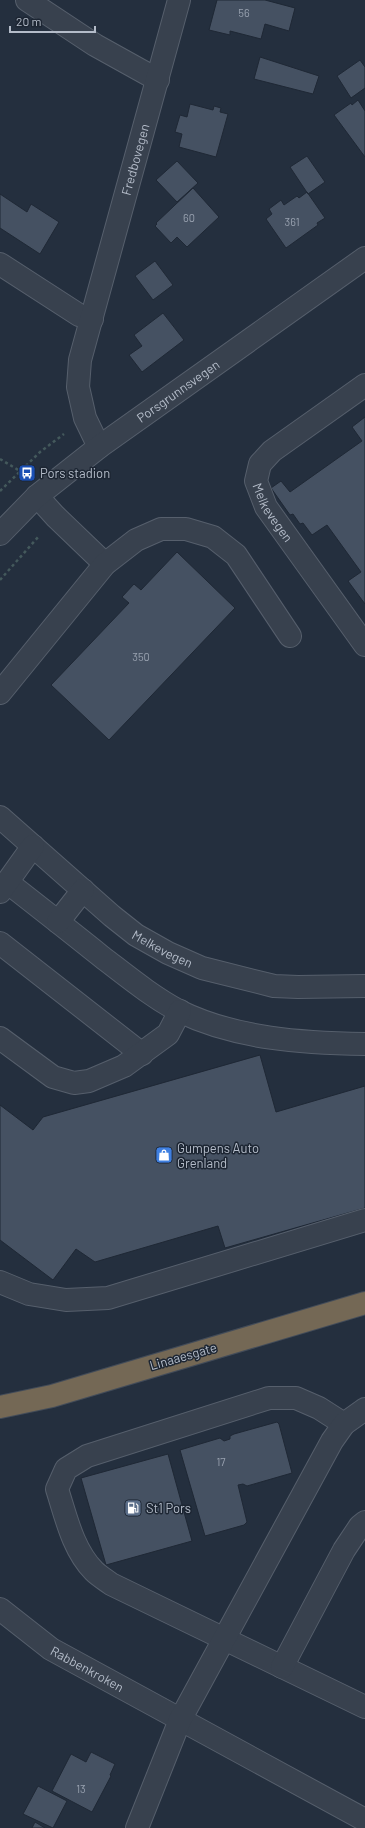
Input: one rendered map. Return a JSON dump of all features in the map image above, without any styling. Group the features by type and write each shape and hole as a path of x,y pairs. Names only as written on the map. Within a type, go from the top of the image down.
{"highway":[{"name":"Linaaesgate","path":"0,1407 52,1396 365,1303"}],"street":[{"path":"26,0 95,45 158,80"},
{"name":"Fredbovegen","path":"99,447 85,418 78,387 80,360 179,0"},
{"name":"Porsgrunnsvegen","path":"0,534 37,496 99,447 365,258"},
{"path":"0,264 79,314 92,320"},
{"name":"Melkevegen","path":"365,384 272,451 260,464 256,481 266,507 365,645"},
{"path":"37,496 55,516 105,564"},
{"path":"0,693 105,564 136,540 161,528 186,529 213,537 236,555 290,636"},
{"name":"Melkevegen","path":"0,817 136,935 168,953 202,968 274,986 365,986"},
{"path":"33,846 4,887 58,922 148,993 180,1011 216,1025 257,1036 317,1043 365,1044"},
{"path":"58,922 83,890"},
{"path":"0,943 142,1054"},
{"path":"0,1038 53,1077 74,1083 89,1081 124,1066 168,1034 180,1011"},
{"path":"0,1282 29,1294 66,1300 108,1298 365,1220"},
{"path":"344,1424 320,1408 296,1398 268,1398 87,1456 66,1469 58,1489 73,1539 84,1558 94,1571 111,1584 365,1707"},
{"path":"137,1828 180,1720 224,1639 332,1441 344,1424 365,1409"},
{"path":"282,1667 344,1550 360,1526 365,1522"},
{"name":"Rabbenkroken","path":"0,1609 51,1649 365,1820"}],"path":[{"path":"0,491 40,452 85,418"},
{"path":"0,459 20,471"}],"building":[{"path":"217,0 265,0 295,8 289,31 265,24 261,39 230,31 230,35 209,30"},
{"path":"260,57 319,76 313,94 254,79"},
{"path":"360,60 365,67 365,88 351,98 337,76"},
{"path":"358,100 365,111 365,157 334,115"},
{"path":"190,104 213,110 214,106 221,108 220,112 228,114 216,157 179,147 182,134 175,132 180,115 187,117"},
{"path":"307,156 325,182 308,194 290,167"},
{"path":"177,161 198,183 177,202 156,180"},
{"path":"193,188 219,217 187,247 177,237 171,243 155,226 157,224 156,223"},
{"path":"307,192 325,218 317,223 318,225 286,248 266,219 272,214 269,209 281,200 284,205 297,196 299,198"},
{"path":"0,194 27,212 31,204 59,222 40,254 0,228"},
{"path":"155,261 173,285 153,300 135,276"},
{"path":"163,313 184,340 142,372 129,355 142,346 134,335"},
{"path":"365,417 365,604 348,581 361,572 327,525 312,535 303,523 300,524 293,514 290,515 271,488 281,481 290,492 362,441 352,427"},
{"path":"177,552 235,608 109,740 51,685 129,603 122,597 134,584 141,590"},
{"path":"260,1055 276,1112 365,1086 365,1208 225,1248 218,1226 95,1262 76,1249 53,1280 0,1240 0,1105 33,1130 43,1117"},
{"path":"277,1422 279,1424 292,1473 247,1486 243,1484 238,1485 247,1522 244,1525 205,1536 180,1450 220,1438 224,1441 230,1439 230,1436 234,1434"},
{"path":"168,1454 192,1541 106,1565 81,1478"},
{"path":"91,1752 115,1764 110,1775 111,1776 92,1812 52,1791 71,1754 86,1762"},
{"path":"38,1786 67,1801 53,1828 23,1814"},
{"path":"35,1822 45,1828 32,1828"}],"place":[{"name":"Pors stadion","path":"27,473"},
{"name":"Gumpens Auto Grenland","path":"164,1155"},
{"name":"St1 Pors","path":"133,1508"}]}
